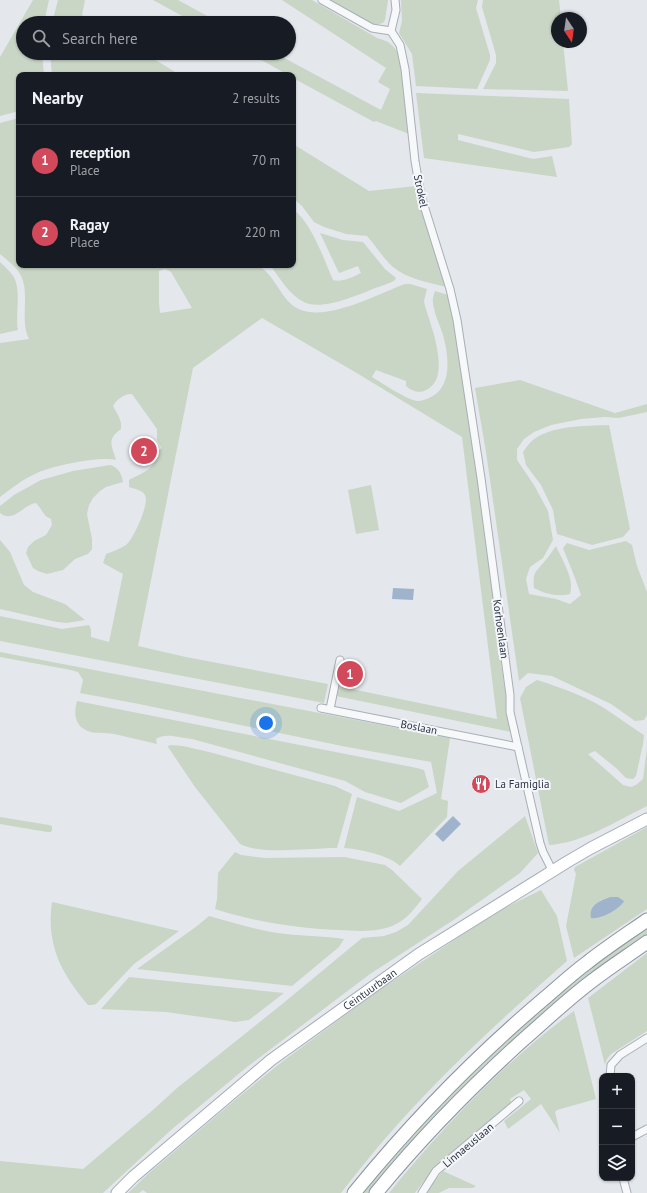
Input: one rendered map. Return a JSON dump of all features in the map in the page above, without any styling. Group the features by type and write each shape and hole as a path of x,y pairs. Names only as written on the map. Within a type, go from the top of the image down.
{"highway":[{"path":"354,1193 384,1156 422,1114 469,1066 517,1021 588,962 647,920"},
{"path":"376,1193 399,1164 469,1091 567,1001 593,980 647,942"}],"main road":[{"name":"Ceintuurbaan","path":"117,1193 133,1177 270,1060 419,954 591,848 647,819"}],"street":[{"path":"322,0 372,28 391,31 396,10 396,0"},
{"name":"Strokel","path":"391,31 400,45 405,69 414,154 421,196 450,289 457,320 467,382"},
{"name":"Korhoenlaan","path":"467,382 507,672 510,712 540,843 553,872"},
{"path":"330,709 340,660"},
{"name":"Boslaan","path":"321,708 518,747"},
{"path":"610,1073 611,1065 620,1055 647,1038"},
{"name":"Linnaeuslaan","path":"422,1193 436,1171 520,1101"},
{"path":"635,1135 647,1129"},
{"path":"624,1181 627,1193"}],"green space":[{"path":"33,0 49,0 46,16 24,16"},
{"path":"58,0 85,0 82,15 84,16 54,16"},
{"path":"153,0 178,0 207,16 182,16"},
{"path":"282,0 312,0 377,38 385,40 392,46 400,55 409,134 376,121 374,122 296,80 296,72 283,72 261,60 288,60 381,110 390,89 378,82 386,68"},
{"path":"330,0 388,0 385,20 383,23 375,25"},
{"path":"401,0 478,0 476,8 490,55 490,60 477,89 416,86 412,54 399,33 402,21"},
{"path":"483,0 559,0 560,12 551,12 551,48 564,48 568,91 483,89 496,63 496,55 482,7"},
{"path":"16,29 16,60 43,60 44,72 16,72 16,112 0,116 0,57"},
{"path":"51,60 155,60 175,72 52,72"},
{"path":"416,93 569,99 572,144 569,147 534,152 458,134 458,140 533,159 552,156 557,177 424,158"},
{"path":"16,119 16,268 0,254 0,123"},
{"path":"296,146 369,191 416,186 446,287 418,280 399,271 386,260 367,236 346,234 324,227 314,222 296,201"},
{"path":"296,212 306,223 311,232 333,280 336,281 351,278 361,273 358,266 339,273 320,233 343,240 363,242 385,269 396,278 387,284 347,299 318,305 309,304 302,301 284,285 272,268 296,268"},
{"path":"0,262 10,272 16,281 18,295 18,330 0,334"},
{"path":"16,268 262,268 272,278 291,304 302,310 316,312 331,311 347,307 405,284 427,289 424,301 435,337 439,362 435,382 425,391 417,392 406,386 406,381 376,370 372,377 401,395 418,401 433,396 442,387 445,381 448,366 446,350 433,300 435,291 448,295 455,327 471,425 511,732 336,696 337,686 497,719 462,437 262,318 193,368 138,646 186,657 328,684 324,703 0,641 0,616 62,629 89,625 91,629 91,637 109,642 123,574 103,563 106,554 121,548 129,542 143,513 146,499 145,495 140,491 129,487 129,480 151,467 155,459 153,454 162,448 157,440 157,429 132,394 129,394 118,399 113,406 121,423 121,429 113,436 111,443 116,460 99,459 44,470 22,481 0,497 0,343 29,339 25,323 25,289 20,274","holes":["165,269 171,272 192,308 160,313 159,271"]},
{"path":"520,380 615,413 647,404 647,412 619,418 605,417 581,419 551,425 534,432 524,439 517,449 517,460 534,485 548,511 553,540 543,558 530,567 526,579 529,594 556,599 570,604 581,595 563,548 567,543 589,550 626,541 632,545 637,566 647,592 647,715 644,720 635,721 611,704 552,676 528,673 519,681 486,452 475,388"},
{"path":"609,425 630,529 623,537 592,545 557,534 553,510 541,485 526,465 523,452 533,440 550,431 570,427"},
{"path":"110,465 119,471 123,482 106,487 100,491 89,505 87,514 92,539 92,549 88,554 75,559 63,570 47,574 33,568 26,553 28,547 34,541 46,535 52,525 51,519 44,514 36,503 14,515 9,516 5,516 0,513 0,506 14,495 41,480 73,471"},
{"path":"371,485 379,530 356,534 348,490"},
{"path":"0,540 10,552 24,585 33,592 65,604 85,620 67,623 57,622 0,609"},
{"path":"556,546 571,582 570,594 552,594 534,588 535,574"},
{"path":"0,652 450,738 441,799 448,801 447,817 400,866 395,862 381,856 365,851 344,848 357,797 399,811 437,793 431,762 347,747 80,693 83,680 78,672 0,657"},
{"path":"537,680 586,698 604,708 644,735 636,776 633,779 626,778 595,751 588,754 623,785 631,787 643,779 647,748 647,806 587,836 549,845 520,698 526,687"},
{"path":"77,701 417,768 424,770 429,787 401,803 365,792 345,781 192,739 164,736 156,739 157,744 110,733 95,733 87,731 78,724 75,713"},
{"path":"171,745 209,752 335,786 352,794 337,848 273,850 249,847 240,844 195,787 168,747"},
{"path":"525,816 538,853 520,873 455,919 370,974 247,1067 171,1130 103,1193 0,1193 0,1161 83,1169 177,1088 362,938 384,936 396,932 408,925 458,871"},
{"path":"0,817 49,825 52,826 52,830 51,832 47,832 0,824"},
{"path":"647,827 647,909 574,958 566,926 576,874 574,870 575,867","holes":["601,900 619,907 614,910 595,905"]},
{"path":"235,852 241,855 265,858 344,857 385,865 422,899 400,922 382,929 368,931 307,928 276,924 230,914 215,909 218,873"},
{"path":"541,890 557,916 567,961 501,1020 417,1103 368,1159 341,1193 147,1193 143,1190 139,1193 128,1193 149,1173 283,1061 378,991 496,912"},
{"path":"52,902 179,931 134,964 96,1004 88,1005 70,981 58,958 51,932"},
{"path":"209,916 276,933 344,939 339,947 292,986 137,969"},
{"path":"647,927 647,936 590,978 371,1193 361,1193 451,1090 565,987 617,947"},
{"path":"647,953 647,1031 611,1054 605,1065 588,998"},
{"path":"129,977 284,993 249,1020 235,1022 166,1012 101,1009"},
{"path":"574,1011 596,1099 557,1110 555,1112 560,1133 541,1104 508,1129 504,1121 531,1099 524,1090 510,1099 512,1105 448,1156 415,1193 389,1193 431,1144 476,1096 524,1051"},
{"path":"443,1171 476,1186 473,1188 449,1188 439,1193 424,1193"}],"water":[{"path":"393,588 414,589 413,600 392,599"},
{"path":"453,816 461,824 443,842 435,834"},
{"path":"611,897 618,897 624,901 609,913 591,918 591,910 593,906"}],"place":[{"name":"Ragay","path":"144,451"},
{"name":"reception","path":"350,674"},
{"name":"La Famiglia","path":"481,784"}]}
